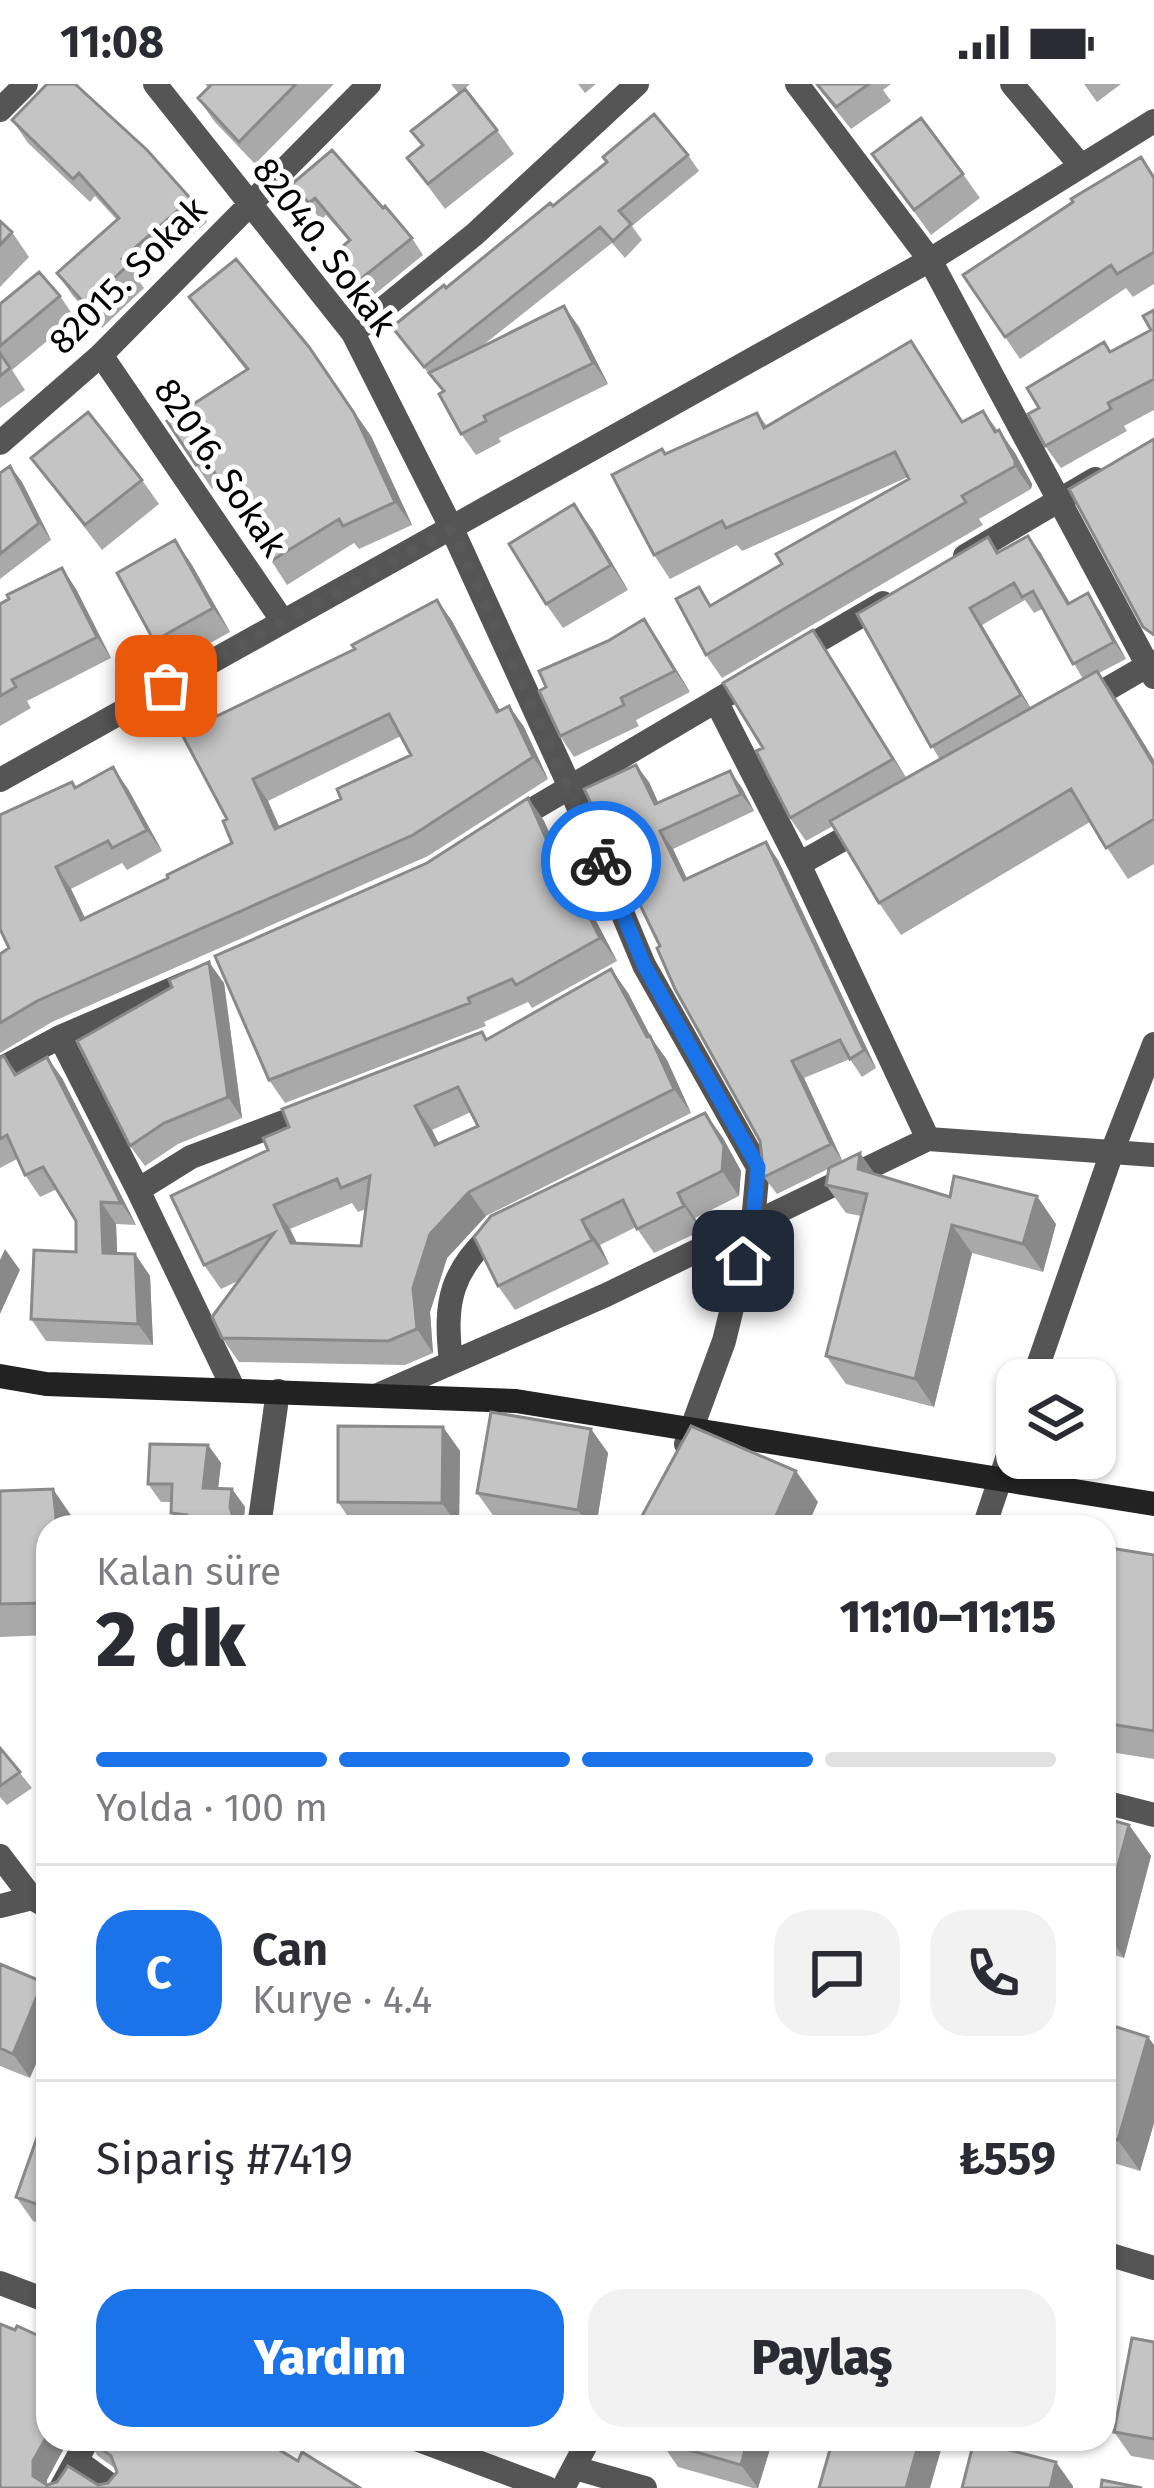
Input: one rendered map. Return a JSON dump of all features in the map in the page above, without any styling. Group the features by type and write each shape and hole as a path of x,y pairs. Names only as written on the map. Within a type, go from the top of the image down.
{"main road":[{"path":"0,1376 46,1384 516,1400 1154,1504"}],"street":[{"path":"0,110 26,84"},
{"name":"82040. Sokak","path":"154,84 353,333 452,529 569,784 636,970 717,1119 758,1167 753,1222 724,1340 676,1468"},
{"name":"82015. Sokak","path":"0,443 101,356 369,84"},
{"path":"353,333 475,234 637,84"},
{"path":"797,84 930,260 1152,668 1066,712"},
{"path":"1012,84 1081,166"},
{"path":"3,773 452,529 930,260 1154,121"},
{"name":"82016. Sokak","path":"101,356 282,620"},
{"path":"938,572 1116,466"},
{"path":"493,834 569,784 897,595"},
{"path":"716,701 928,1138"},
{"path":"799,864 902,806"},
{"path":"0,1069 60,1037 209,973"},
{"path":"60,1037 234,1390"},
{"path":"1040,1359 1154,1044"},
{"path":"138,1190 191,1157 334,1103"},
{"path":"378,1395 606,1295 928,1138 1154,1155"},
{"path":"451,1364 446,1316 458,1275 498,1227 524,1212"},
{"path":"261,1515 278,1391"},
{"path":"988,1515 1000,1480"},
{"path":"1116,1805 1154,1815"},
{"path":"0,1856 36,1898"},
{"path":"0,1906 36,1903"},
{"path":"1116,2257 1154,2268"},
{"path":"0,2284 36,2297"},
{"path":"62,2488 81,2451"},
{"path":"83,2451 114,2488"},
{"path":"448,2451 547,2488"},
{"path":"583,2451 569,2478 646,2488"}],"building":[{"path":"47,84 75,84 147,150 191,199 122,259 128,265 86,305 57,273 119,218 79,173 73,179 12,120"},
{"path":"212,84 296,84 239,142 198,98"},
{"path":"817,84 869,84 836,107"},
{"path":"465,89 497,130 428,184 407,158 423,145 411,131"},
{"path":"654,114 688,155 619,211 631,224 613,241 600,227 424,367 392,327 550,203 553,206 607,162 603,157"},
{"path":"921,118 963,174 914,210 872,154"},
{"path":"332,150 412,238 357,282 334,254 350,240 315,198 309,203 292,184"},
{"path":"1141,157 1154,178 1154,252 1117,274 1111,265 1005,337 963,275 1073,202 1071,199"},
{"path":"0,221 12,232 0,245"},
{"path":"236,259 309,347 354,413 395,502 343,526 339,519 271,561 206,459 196,465 167,421 248,369 189,297"},
{"path":"39,272 60,296 0,346 0,304"},
{"path":"564,306 593,363 484,416 486,421 461,434 439,394 444,391 429,373"},
{"path":"1154,310 1154,379 1108,403 1111,409 1045,446 1028,414 1039,408 1027,388 1104,342 1110,352 1151,330 1143,316"},
{"path":"911,341 962,422 983,411 995,432 999,430 1015,466 962,496 966,502 706,655 676,599 699,587 710,606 782,564 776,554 909,479 895,452 726,528 722,521 654,555 612,475 662,449 665,454 757,413 764,428"},
{"path":"0,353 10,368 0,376"},
{"path":"88,412 142,480 85,525 31,458"},
{"path":"1154,439 1154,635 1143,627 1069,489"},
{"path":"10,466 39,523 0,554 0,473"},
{"path":"574,504 611,565 546,604 509,544"},
{"path":"1028,536 1068,604 1088,593 1114,642 1073,664 1033,591 1022,597 1014,583 970,608 1021,695 931,747 857,614 988,537 997,553"},
{"path":"175,540 213,608 154,641 117,573"},
{"path":"62,568 97,637 12,680 16,687 0,696 0,604 9,599 7,595"},
{"path":"437,600 497,712 509,706 533,757 413,835 37,1001 0,1023 0,954 9,948 0,929 0,815 72,782 75,788 113,767 147,830 112,848 108,841 56,867 81,920 168,878 232,843 223,821 227,819 177,725 212,706 217,716 355,649 352,645","holes":["389,714 411,755 337,789 341,799 275,829 253,779"]},
{"path":"644,619 675,671 621,698 624,705 560,736 539,691 546,687 539,671 608,641"},
{"path":"813,630 893,759 790,818 756,751 763,748 723,683"},
{"path":"1097,671 1154,765 1154,819 1106,848 1071,789 879,903 830,821"},
{"path":"636,765 655,804 730,771 741,794 660,831 684,880 766,842 864,1050 850,1059 840,1040 792,1061 831,1144 764,1177 760,1141 675,989 660,946 584,789"},
{"path":"528,798 572,897 578,894 600,938 516,985 512,979 468,998 470,1003 269,1080 215,956 427,863"},
{"path":"209,962 228,1097 164,1123 130,1146 77,1041 172,987 169,980"},
{"path":"611,969 674,1089 469,1192 430,1234 413,1288 417,1329 388,1341 222,1338 212,1317 274,1233 204,1265 171,1196 268,1150 263,1138 289,1127 282,1109 482,1032 486,1040","holes":["458,1087 478,1126 435,1145 415,1106","370,1176 361,1246 291,1243 274,1205 337,1179 341,1188"]},
{"path":"4,1056 15,1075 47,1057 121,1203 101,1202 103,1253 135,1254 138,1324 31,1319 34,1250 76,1252 76,1221 43,1167 25,1175 7,1135 0,1139 0,1058"},
{"path":"705,1113 724,1146 722,1171 678,1193 684,1206 637,1229 623,1200 582,1220 592,1240 498,1286 474,1237 491,1216"},
{"path":"860,1153 858,1169 950,1197 954,1176 1037,1196 1023,1244 952,1225 915,1379 826,1356 867,1194 826,1185 829,1168"},
{"path":"491,1412 591,1429 578,1510 477,1493"},
{"path":"338,1426 443,1427 442,1503 338,1502"},
{"path":"691,1426 796,1471 776,1515 643,1515"},
{"path":"150,1444 208,1445 203,1488 232,1489 232,1515 171,1513 172,1484 148,1484"},
{"path":"53,1489 56,1515 36,1515 36,1603 0,1604 0,1491"},
{"path":"1116,1549 1154,1555 1154,1731 1116,1725"},
{"path":"0,1748 20,1772 0,1786"},
{"path":"1116,1821 1129,1825 1116,1873"},
{"path":"0,1964 36,1979 36,1999 13,2054 0,2048"},
{"path":"1116,2027 1148,2037 1116,2139"},
{"path":"36,2140 36,2204 16,2197"},
{"path":"0,2324 36,2335 39,2451 33,2476 47,2485 57,2482 68,2466 98,2485 108,2483 117,2472 104,2451 281,2451 298,2461 302,2452 360,2488 0,2488"},
{"path":"1132,2338 1154,2342 1154,2439 1116,2432"},
{"path":"692,2451 745,2451 741,2465"},
{"path":"830,2451 917,2451 906,2488 819,2488"},
{"path":"971,2451 1013,2451 1056,2462 1050,2488 962,2488"},
{"path":"1102,2480 1142,2488 1101,2488"}],"way so far":[{"path":"166,686 452,529 601,861"}],"route":[{"path":"601,861 644,965 758,1167 753,1222 743,1261"}]}
